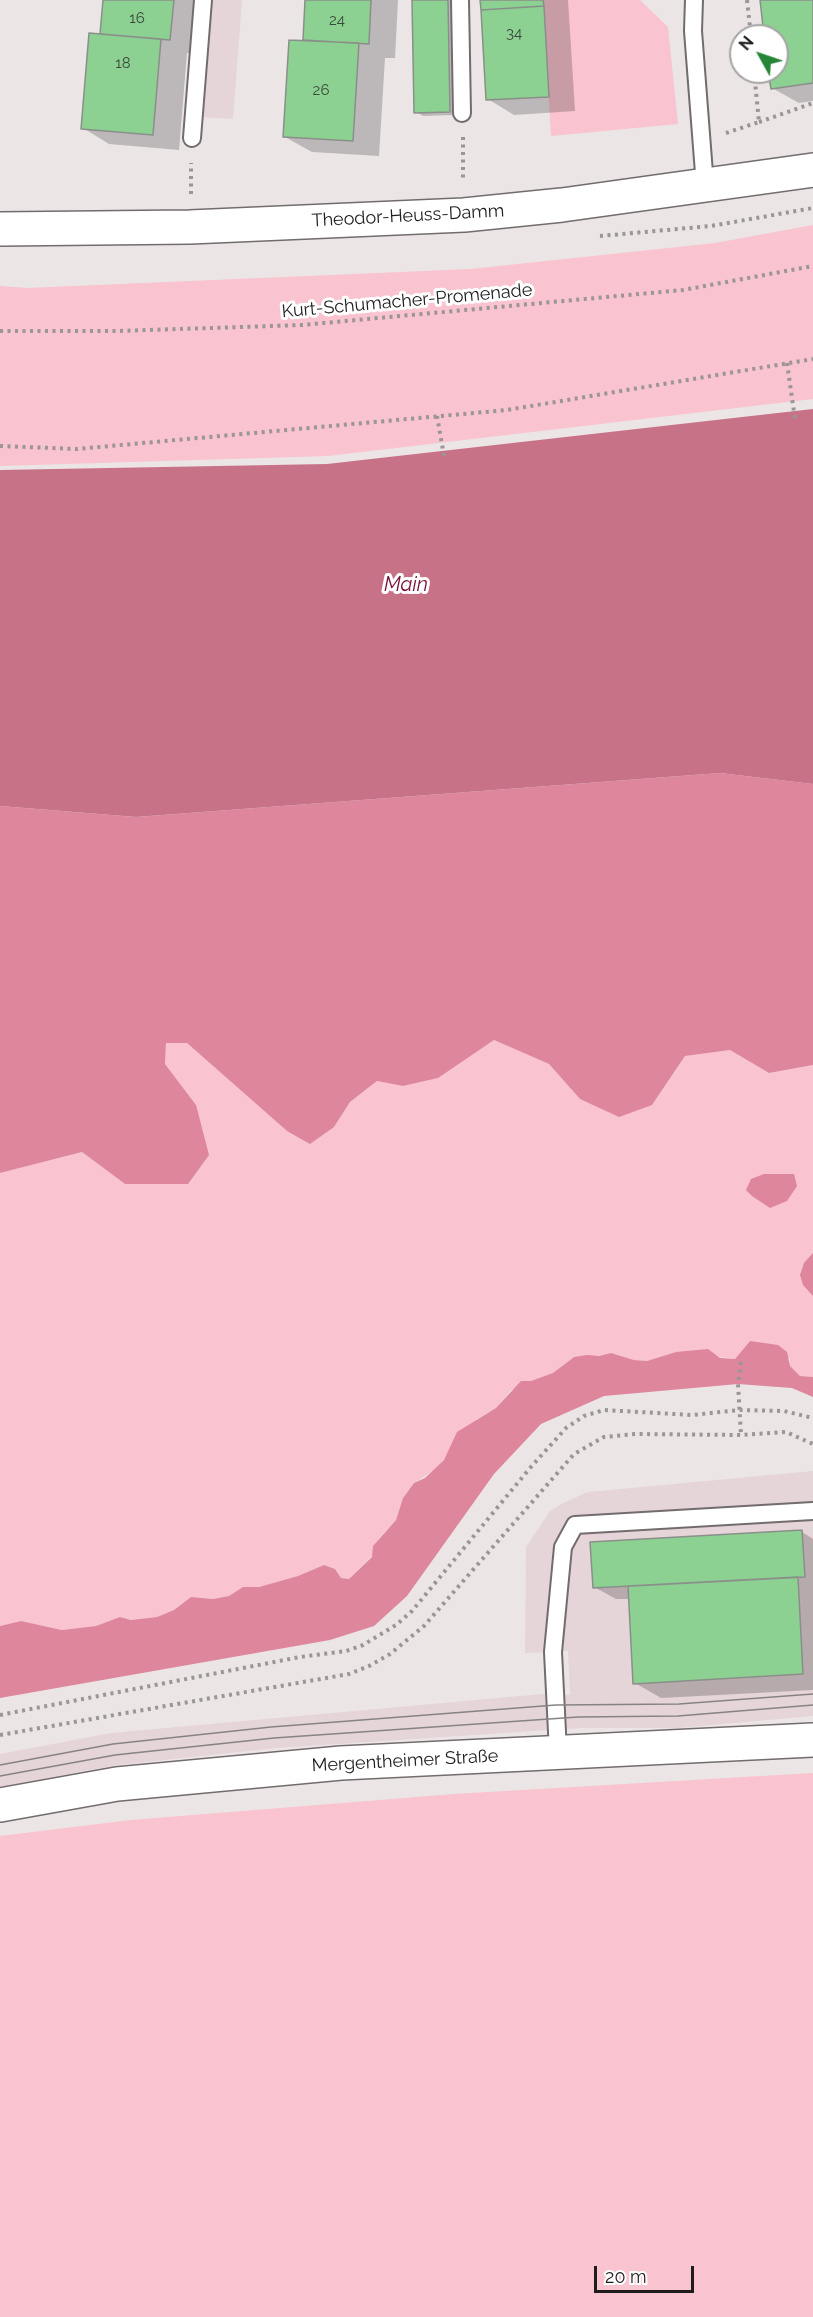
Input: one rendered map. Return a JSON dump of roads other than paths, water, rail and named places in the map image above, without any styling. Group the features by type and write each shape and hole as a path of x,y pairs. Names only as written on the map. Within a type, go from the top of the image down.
{"main road":[{"name":"Theodor-Heuss-Damm","path":"0,228 190,227 464,214 562,205 813,170"},
{"name":"Mergentheimer Straße","path":"0,1805 141,1782 340,1763 813,1740"}],"lane":[{"path":"192,138 203,0"},
{"path":"460,0 462,113"},
{"path":"694,0 693,31 699,141 705,186"},
{"path":"558,1752 553,1652 563,1547 575,1525 813,1511"}],"water":[{"name":"Main","path":"813,409 813,784 720,773 136,817 0,806 0,470 327,464"}],"tram line":[{"path":"0,1765 113,1744 271,1727 556,1705 679,1704 813,1694"},
{"path":"0,1776 115,1755 274,1738 578,1717 678,1716 813,1705"}]}
